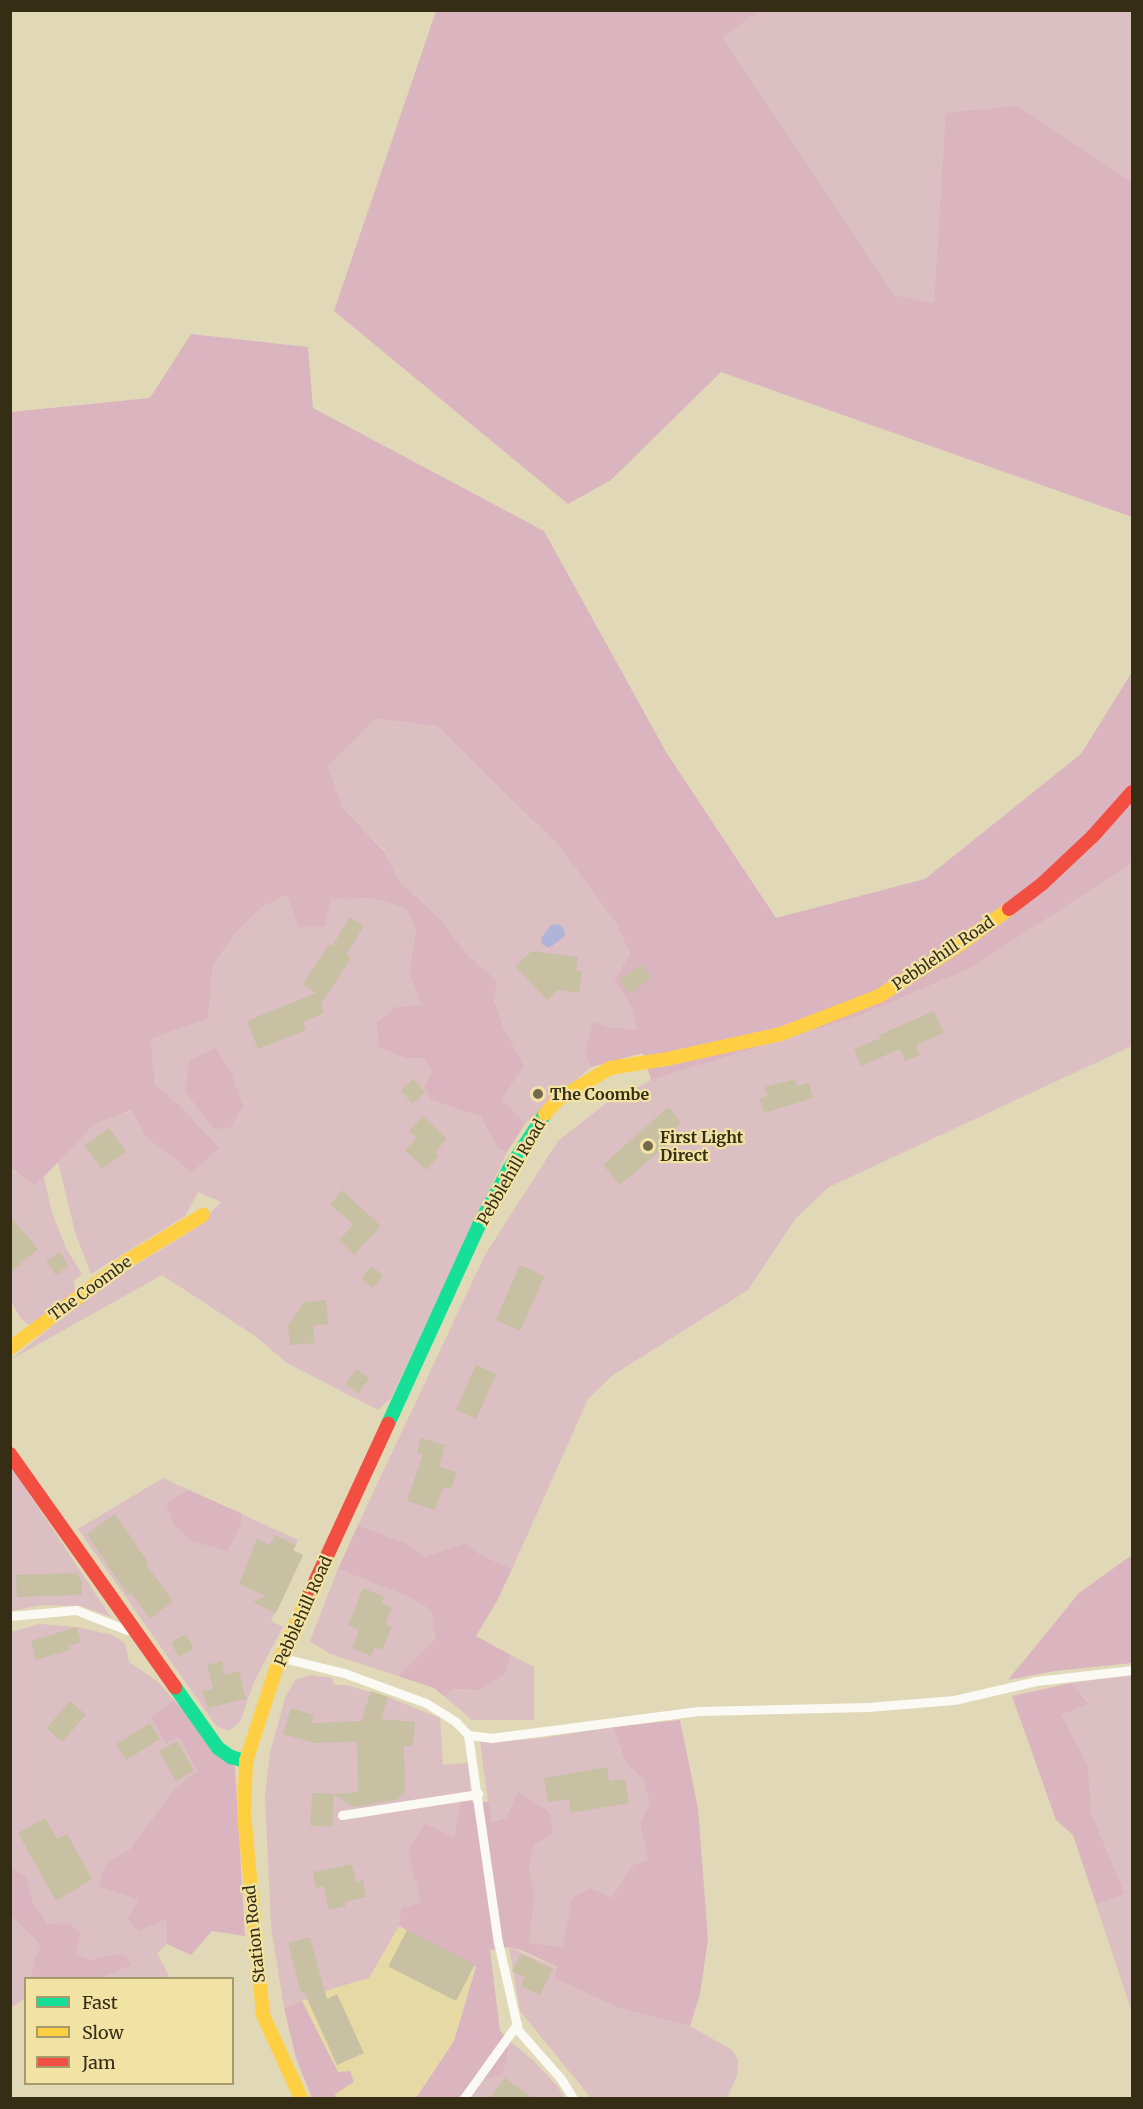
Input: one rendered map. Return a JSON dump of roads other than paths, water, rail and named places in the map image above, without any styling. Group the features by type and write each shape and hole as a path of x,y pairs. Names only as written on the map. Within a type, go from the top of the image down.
{"main road":[{"name":"Pebblehill Road","path":"246,1761 281,1657 479,1225 540,1119 557,1100 610,1068 667,1059 781,1034 879,996 955,948 1042,884 1093,836 1132,792"},
{"name":"The Coombe","path":"10,1348 127,1261 203,1215"},
{"path":"10,1454 218,1748 231,1757 246,1761"},
{"name":"Station Road","path":"246,1761 244,1815 263,2015 301,2098"}],"lane":[{"path":"10,1616 76,1610 140,1635"},
{"path":"281,1657 344,1673 426,1704 456,1722 468,1735 498,1942 518,2030 561,2079 573,2098"},
{"path":"468,1735 491,1738 700,1711 868,1707 954,1700 1036,1681 1132,1670"},
{"path":"342,1815 478,1794"},
{"path":"464,2098 517,2024"}],"water":[{"path":"559,924 564,929 565,936 549,948 542,944 541,938 551,925"}],"place":[{"name":"The Coombe","path":"538,1094"},
{"name":"First Light Direct","path":"648,1146"}]}
